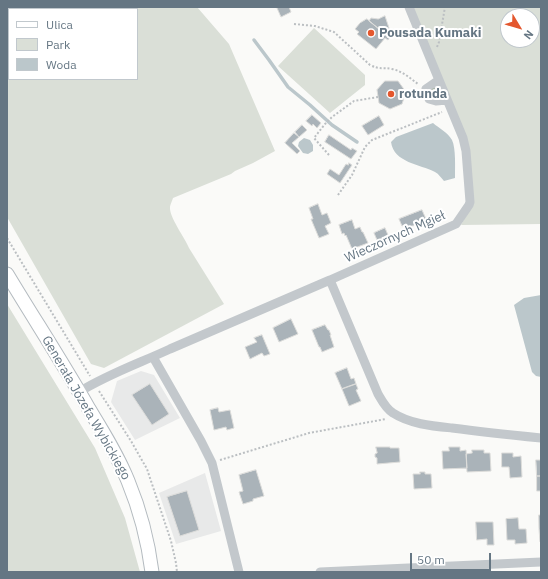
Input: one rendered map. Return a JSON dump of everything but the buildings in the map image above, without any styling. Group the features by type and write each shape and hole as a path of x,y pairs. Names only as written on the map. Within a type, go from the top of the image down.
{"main road":[{"name":"Generała Józefa Wybickiego","path":"7,274 79,392 128,480 146,537 152,572"}],"street":[{"name":"Wieczornych Mgieł","path":"79,392 94,382 114,373 458,223 470,202 466,152 463,138 409,7"},
{"path":"439,80 426,89 429,99 449,104"},
{"path":"330,280 378,394 385,406 392,413 423,425 541,438"},
{"path":"153,357 212,463 239,572"},
{"path":"320,572 541,562"}],"path":[{"path":"430,58 434,53 438,42 444,7"},
{"path":"294,24 315,26 334,32 370,65 376,68 392,69 403,73 426,89"},
{"path":"329,154 314,138 325,124 354,101 378,97"},
{"path":"338,195 352,175 365,147 372,140 449,104"},
{"path":"7,238 147,469 171,541 177,572"},
{"path":"212,463 309,433 388,419 392,413"}],"shaded area":[{"path":"141,371 154,375 180,418 135,440 111,402 117,381"},
{"path":"205,473 221,531 176,544 159,493"}],"green space":[{"path":"7,7 197,7 229,44 275,151 231,174 173,198 170,207 172,216 189,248 224,304 104,368 91,364 7,217"},
{"path":"413,7 541,7 541,224 461,225 472,204 470,153"},
{"path":"314,28 365,75 365,85 330,113 278,66"},
{"path":"7,304 95,448 125,518 140,572 7,572"}],"water":[{"path":"433,123 446,133 452,140 455,153 455,178 444,181 435,172 402,159 393,149 391,142 396,137"},
{"path":"304,138 310,140 313,145 313,151 308,154 303,153 298,146 299,142"},
{"path":"541,295 541,377 536,376 532,372 514,305 524,298"}],"waterway":[{"path":"254,40 288,87 332,125 357,142"}],"place":[{"name":"Pousada Kumaki","path":"371,33"},
{"name":"rotunda","path":"391,94"}]}
